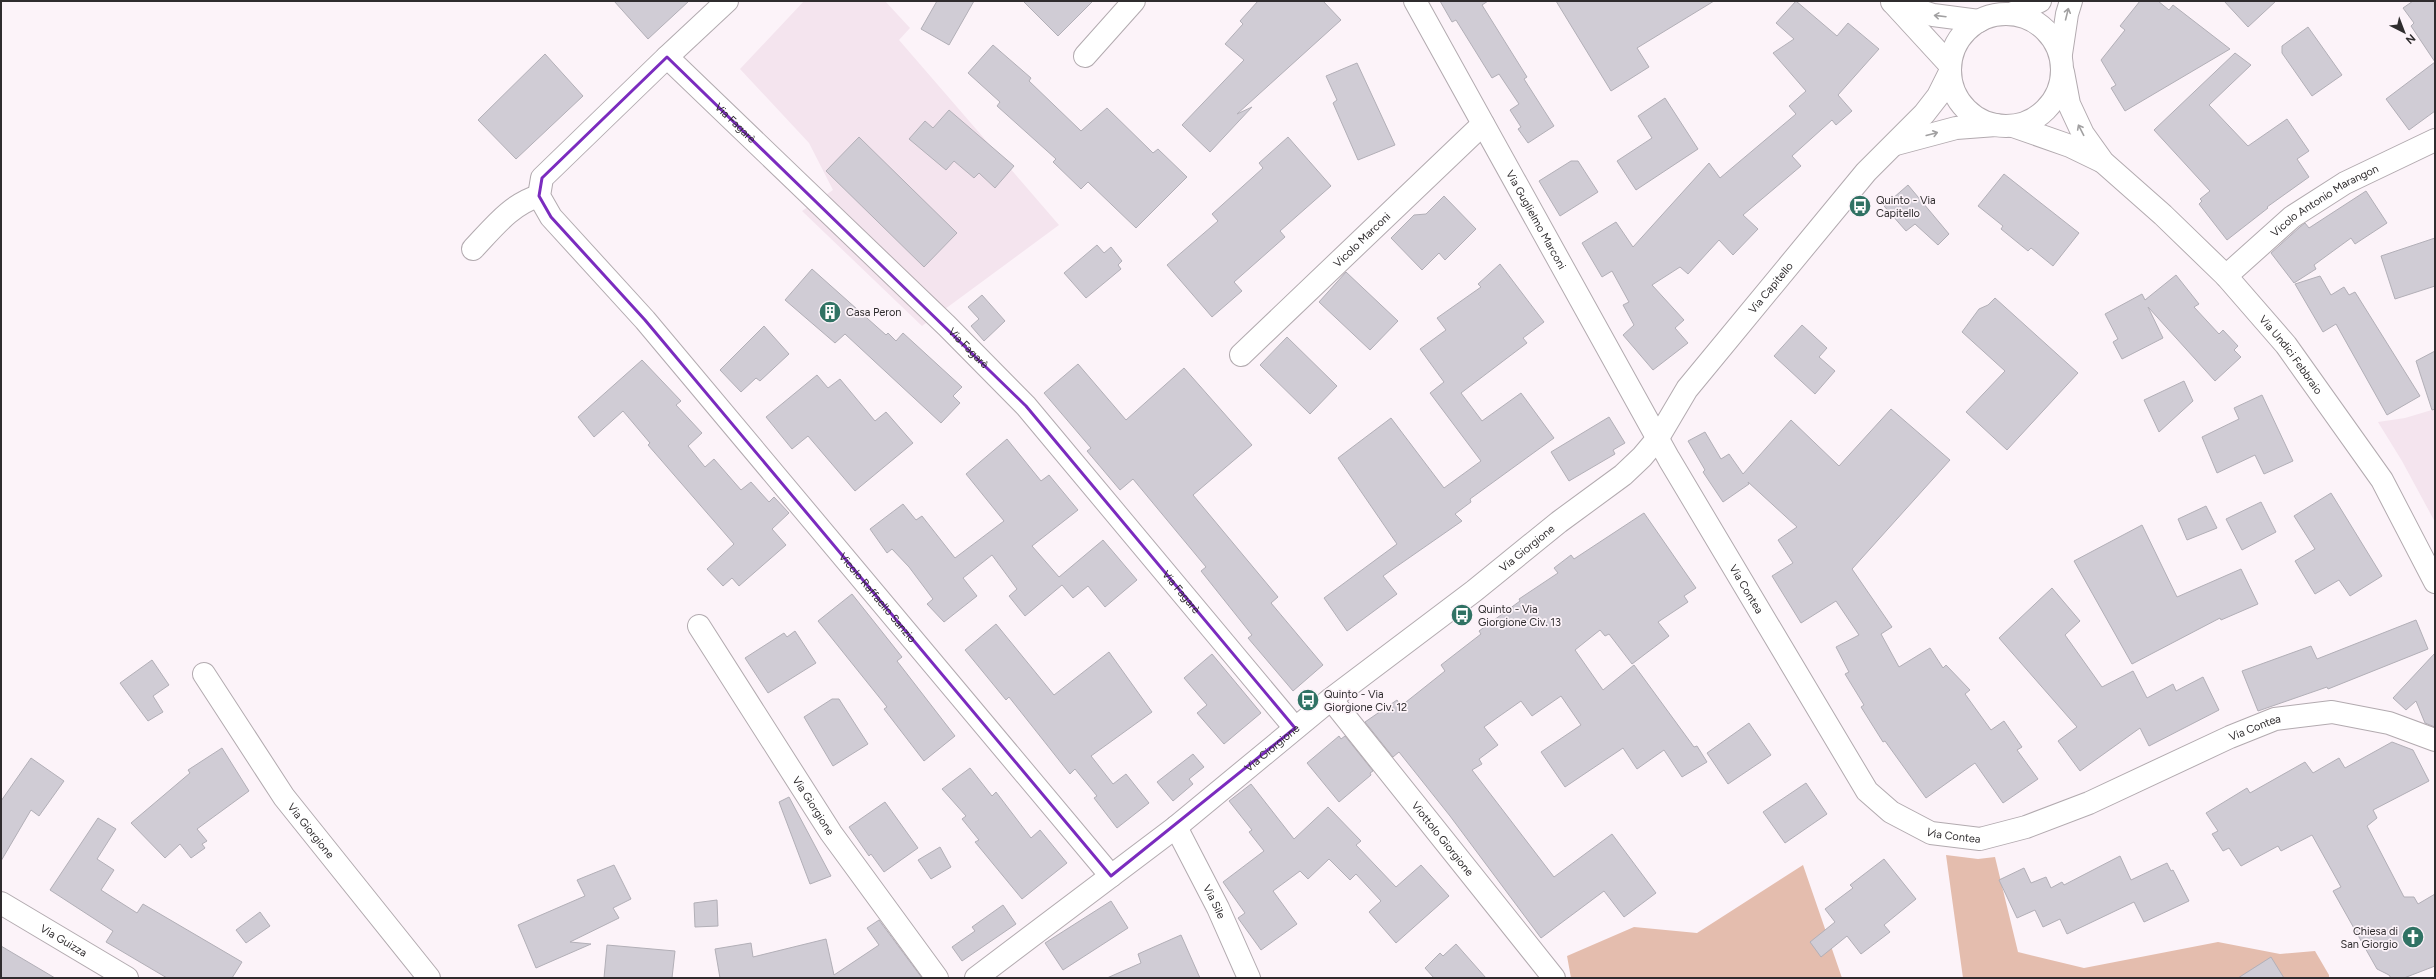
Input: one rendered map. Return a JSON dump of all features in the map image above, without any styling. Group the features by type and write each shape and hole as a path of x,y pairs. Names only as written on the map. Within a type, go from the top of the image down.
{"street":[{"path":"473,249 509,212 525,200 539,196 542,178 727,1"},
{"path":"1085,56 1134,1"},
{"name":"Via Guglielmo Marconi","path":"1415,1 1658,438"},
{"name":"Via Undici Febbraio","path":"1891,1 1933,15 1979,21"},
{"name":"Via Undici Febbraio","path":"1891,1 1950,68"},
{"path":"2011,14 2040,1"},
{"path":"2005,125 2028,122 2042,114 2053,102 2060,88 2067,14 2071,1"},
{"name":"Via Undici Febbraio","path":"2103,162 2070,146 2005,125 1978,119 1964,107 1954,91 1950,68 1955,47 1961,37 1979,21 1994,15 2011,14 2028,18 2042,26 2053,39 2062,63 2069,104 2083,134 2103,162 2163,215 2226,276 2286,345 2382,480 2435,582"},
{"name":"Via Fagarè","path":"667,57 947,326 1026,406 1295,728"},
{"name":"Via Capitello","path":"1658,438 1687,389 1866,172 1924,114 1938,96 1950,68"},
{"name":"Vicolo Marconi","path":"1241,355 1484,124"},
{"name":"Via Capitello","path":"1895,144 1956,128 2005,125"},
{"name":"Vicolo Antonio Marangon","path":"2226,276 2292,217 2345,183 2435,140"},
{"name":"Vicolo Raffaello Sanzio","path":"539,196 551,218 645,320 1111,876"},
{"name":"Via Giorgione","path":"976,978 1176,827 1331,699 1623,475 1658,438"},
{"name":"Via Contea","path":"1658,438 1867,791 1891,812 1931,833 1980,839 2026,827 2089,803 2230,737 2275,719 2332,712 2389,723 2435,740"},
{"name":"Via Giorgione","path":"699,626 831,833 937,978"},
{"name":"Via Giorgione","path":"204,674 284,797 429,978"},
{"name":"Viottolo Giorgione","path":"1331,699 1554,978"},
{"name":"Via Sile","path":"1176,827 1218,908 1249,978"},
{"name":"Via Guizza","path":"1,903 127,978"}],"highlighted area":[{"path":"667,57 1026,406 1295,728 1111,876 645,320 551,217 539,196 542,178"}],"shaded area":[{"path":"804,1 885,1 910,28 899,40 1059,225 922,326 802,211 833,190 809,143 740,69"},
{"path":"2435,409 2435,522 2402,461 2378,422 2405,418"},
{"path":"1946,855 1978,859 1995,857 2018,952 2084,968 2218,942 2280,954 2315,951 2329,975 2329,978 1963,978"},
{"path":"1803,865 1842,978 1571,978 1567,956 1634,927 1697,933"}],"building":[{"path":"614,1 689,1 648,39"},
{"path":"937,1 974,1 949,45 921,29"},
{"path":"1023,1 1093,1 1058,36"},
{"path":"1258,1 1323,1 1341,20 1237,114 1252,107 1210,152 1182,125 1244,60 1225,44 1243,24 1240,21"},
{"path":"1440,1 1488,1 1482,5 1527,77 1524,79 1554,126 1528,143 1518,129 1521,127 1510,110 1519,104 1499,74 1492,78 1456,20 1452,22"},
{"path":"1556,1 1714,1 1637,48 1649,67 1611,91"},
{"path":"1796,1 1837,36 1848,23 1879,49 1838,95 1852,111 1836,125 1832,120 1792,156 1801,166 1743,215 1758,229 1733,255 1719,240 1688,274 1680,267 1652,285 1684,320 1675,328 1688,343 1653,370 1623,335 1634,325 1623,305 1629,302 1612,271 1602,277 1582,243 1616,222 1633,247 1709,163 1720,178 1796,114 1789,106 1806,91 1773,53 1794,39 1776,23"},
{"path":"2140,1 2158,1 2169,10 2173,5 2230,49 2125,111 2111,88 2116,85 2101,60 2125,30 2120,26"},
{"path":"2224,1 2276,1 2248,27"},
{"path":"2413,1 2435,1 2435,62 2411,26 2414,23 2403,8"},
{"path":"2308,27 2342,75 2312,96 2282,53 2282,46"},
{"path":"993,45 1031,78 1029,81 1081,131 1107,108 1153,153 1158,149 1187,177 1136,228 1088,182 1081,189 1053,162 1056,159 997,106 1000,102 968,73"},
{"path":"2235,53 2251,65 2209,105 2248,146 2287,119 2309,151 2297,159 2309,177 2267,207 2268,208 2227,240 2199,204 2202,201 2200,199 2210,191 2154,130"},
{"path":"545,54 583,96 516,159 478,120"},
{"path":"2435,62 2435,111 2409,130 2386,99"},
{"path":"1357,63 1395,145 1358,160 1333,103 1337,100 1326,76"},
{"path":"1665,98 1698,149 1636,190 1617,161 1652,138 1638,116"},
{"path":"949,110 1014,166 995,188 979,173 974,178 954,161 946,170 909,139 925,121 933,128"},
{"path":"859,137 957,233 924,267 826,171"},
{"path":"1288,137 1331,186 1280,231 1285,237 1234,282 1242,291 1212,317 1167,265 1218,221 1212,214 1263,168 1259,163"},
{"path":"1571,161 1578,161 1598,192 1560,216 1539,181"},
{"path":"2004,174 2079,233 2053,266 2031,248 2028,251 2001,229 2003,226 1978,206"},
{"path":"1908,185 1949,234 1938,245 1915,224 1906,231 1884,206"},
{"path":"2366,191 2387,223 2355,244 2351,238 2314,265 2316,269 2294,283 2271,253 2305,223 2309,228"},
{"path":"1444,196 1476,229 1445,260 1439,253 1422,270 1391,238 1414,215 1426,214"},
{"path":"2435,238 2435,286 2395,299 2381,256"},
{"path":"1097,245 1104,253 1111,247 1122,261 1118,265 1121,269 1086,298 1064,273"},
{"path":"1500,264 1544,322 1523,338 1527,343 1461,393 1482,421 1521,393 1554,438 1470,499 1471,502 1455,514 1462,521 1383,576 1397,594 1347,631 1324,598 1397,544 1338,458 1391,418 1444,488 1481,461 1430,393 1444,382 1420,349 1446,330 1437,318 1481,287 1478,284"},
{"path":"812,269 886,335 888,333 896,341 903,333 962,387 953,396 960,403 941,423 845,334 835,343 785,300"},
{"path":"1346,272 1398,321 1370,350 1319,302"},
{"path":"2176,275 2199,304 2194,307 2219,334 2223,330 2238,346 2234,350 2241,357 2215,381 2148,307 2163,338 2122,359 2113,342 2118,339 2105,314 2142,294 2145,300"},
{"path":"2320,276 2331,295 2344,287 2349,295 2355,292 2420,396 2387,415 2336,324 2323,332 2295,284"},
{"path":"982,295 1005,321 984,341 971,326 979,319 968,307"},
{"path":"1995,298 2078,373 2007,450 1966,412 2005,371 1962,332 1979,309 1988,305"},
{"path":"1802,325 1827,348 1819,357 1835,371 1815,394 1774,356"},
{"path":"764,326 789,354 760,381 756,378 741,392 720,370"},
{"path":"1287,337 1337,386 1310,414 1260,365"},
{"path":"2435,351 2435,409 2432,410 2416,361"},
{"path":"642,360 681,401 676,405 702,433 688,446 705,467 714,459 741,490 751,482 769,502 774,497 789,513 772,529 786,545 739,586 732,578 723,586 707,569 734,544 648,445 650,443 623,411 594,437 578,417"},
{"path":"1078,364 1126,420 1184,368 1252,445 1193,495 1278,597 1271,603 1323,665 1293,691 1248,638 1252,635 1201,571 1206,567 1133,479 1120,490 1087,451 1091,448 1044,393"},
{"path":"817,375 828,388 840,379 875,421 886,412 913,443 855,491 808,436 792,449 766,417"},
{"path":"2184,381 2193,401 2159,432 2144,400"},
{"path":"2262,395 2293,461 2264,474 2255,455 2217,473 2202,437 2239,419 2234,408"},
{"path":"1891,409 1950,460 1852,569 1892,627 1881,634 1899,667 1930,648 1943,668 1946,665 1970,690 1965,694 1991,730 2004,721 2022,747 2017,750 2038,779 2003,803 1975,763 1926,798 1885,741 1883,742 1861,707 1864,705 1845,674 1849,672 1836,647 1859,635 1836,601 1801,623 1772,576 1793,563 1778,540 1797,527 1748,482 1749,484 1723,502 1703,472 1705,470 1688,441 1705,432 1721,459 1729,454 1743,474 1791,420 1839,466"},
{"path":"1609,417 1625,443 1613,450 1615,454 1569,481 1551,452"},
{"path":"1007,439 1041,481 1049,475 1078,510 1032,546 1059,577 1103,540 1137,580 1105,607 1088,586 1073,598 1062,585 1025,616 1009,596 1017,589 992,555 963,578 977,596 944,622 927,604 933,599 909,567 892,549 887,553 870,529 903,504 916,520 922,516 955,558 1004,521 966,474"},
{"path":"2331,493 2382,576 2350,596 2339,580 2315,594 2295,561 2315,549 2294,516"},
{"path":"2261,502 2276,532 2242,550 2226,519"},
{"path":"2206,506 2217,528 2187,540 2178,519"},
{"path":"1644,513 1696,588 1684,596 1688,602 1658,622 1669,636 1632,664 1609,634 1605,636 1600,630 1575,650 1603,690 1634,665 1694,747 1697,746 1707,762 1682,777 1664,750 1637,769 1623,748 1565,787 1541,752 1581,725 1561,696 1532,716 1521,701 1484,727 1498,745 1479,759 1482,764 1472,770 1554,877 1612,834 1656,893 1624,917 1604,891 1541,938 1450,816 1399,752 1393,757 1365,722 1397,700 1401,706 1445,671 1441,665 1481,634 1479,631 1520,601 1519,599 1558,573 1554,568 1571,555 1574,559"},
{"path":"2142,525 2177,597 2241,569 2258,604 2221,620 2220,618 2132,664 2074,561"},
{"path":"2052,588 2080,621 2065,635 2102,687 2133,671 2147,698 2173,684 2176,691 2203,677 2219,710 2149,746 2140,728 2080,771 2058,741 2077,727 1999,638"},
{"path":"852,594 902,657 897,661 955,736 924,761 884,709 887,707 818,621"},
{"path":"2416,620 2428,649 2328,689 2327,687 2258,711 2242,671 2311,646 2317,659"},
{"path":"996,624 1054,695 1109,652 1152,712 1091,756 1113,784 1126,774 1149,803 1117,828 1094,798 1097,796 1075,769 1070,774 1009,697 1006,700 965,650"},
{"path":"795,631 816,663 768,693 745,658 784,633 787,637"},
{"path":"2435,653 2435,727 2425,723 2416,701 2406,710 2393,698"},
{"path":"1212,654 1261,713 1224,744 1197,713 1207,705 1184,678"},
{"path":"152,660 169,685 153,696 163,712 148,721 120,683"},
{"path":"832,699 839,699 868,744 833,766 804,717"},
{"path":"1749,723 1771,755 1728,784 1707,753"},
{"path":"1339,736 1341,739 1345,736 1373,771 1370,773 1371,775 1339,802 1307,763"},
{"path":"2392,742 2413,750 2429,781 2373,810 2377,818 2367,826 2404,897 2414,897 2418,904 2435,894 2435,966 2404,978 2391,978 2389,975 2377,969 2333,891 2341,887 2312,835 2281,851 2278,846 2241,866 2229,848 2223,851 2212,834 2218,831 2206,813 2247,788 2250,793 2305,762 2313,773 2339,758 2345,768"},
{"path":"222,748 249,791 197,829 207,841 202,844 205,848 191,858 180,844 165,858 131,823 190,773 188,770"},
{"path":"1193,754 1204,767 1189,779 1193,784 1173,801 1157,782"},
{"path":"31,758 64,781 39,816 31,810 1,861 1,801"},
{"path":"970,768 992,796 996,792 1031,838 1040,830 1067,863 1022,899 975,842 979,840 962,819 966,816 942,789"},
{"path":"1806,783 1827,814 1785,843 1763,812"},
{"path":"1251,784 1294,839 1328,807 1361,841 1356,845 1396,887 1421,865 1449,896 1396,943 1369,912 1381,901 1356,874 1350,880 1329,859 1308,879 1300,871 1273,891 1297,924 1261,950 1238,918 1245,913 1223,882 1264,851 1249,832 1252,830 1229,801"},
{"path":"789,797 831,876 810,884 779,802"},
{"path":"885,802 918,848 884,872 871,854 869,856 849,827"},
{"path":"98,818 116,829 97,859 114,870 101,890 137,913 143,904 242,962 232,978 167,978 106,942 113,931 50,890"},
{"path":"940,847 951,867 931,879 918,860"},
{"path":"2120,856 2131,880 2167,863 2171,871 2173,870 2189,901 2144,922 2134,902 2067,934 2060,919 2043,927 2035,910 2017,918 1999,880 2024,868 2031,883 2046,877 2051,888 2062,882 2064,885"},
{"path":"1884,859 1916,899 1884,925 1890,932 1861,954 1847,936 1821,957 1810,942 1835,922 1825,909 1853,888 1850,885"},
{"path":"614,865 631,899 613,908 619,918 570,942 591,944 536,968 518,925 585,896 577,880"},
{"path":"717,900 718,926 695,927 694,903"},
{"path":"1111,901 1128,928 1063,970 1045,943"},
{"path":"1003,905 1016,924 962,961 952,947 975,931 972,927"},
{"path":"260,912 270,926 246,943 236,930"},
{"path":"879,920 922,978 720,978 715,949 751,943 753,957 826,939 834,975 879,945 867,928"},
{"path":"1181,935 1200,978 1107,978 1141,963 1138,954"},
{"path":"1456,944 1486,978 1434,978 1425,968 1440,953 1443,956"},
{"path":"607,945 675,951 672,978 604,978"},
{"path":"1,946 55,978 1,978"},
{"path":"2271,957 2284,978 2238,978"}],"place":[{"name":"Quinto - Via Capitello","path":"1860,206"},
{"name":"Casa Peron","path":"830,312"},
{"name":"Quinto - Via Giorgione Civ. 13","path":"1462,615"},
{"name":"Quinto - Via Giorgione Civ. 12","path":"1308,700"},
{"name":"Chiesa di San Giorgio","path":"2413,937"}]}
